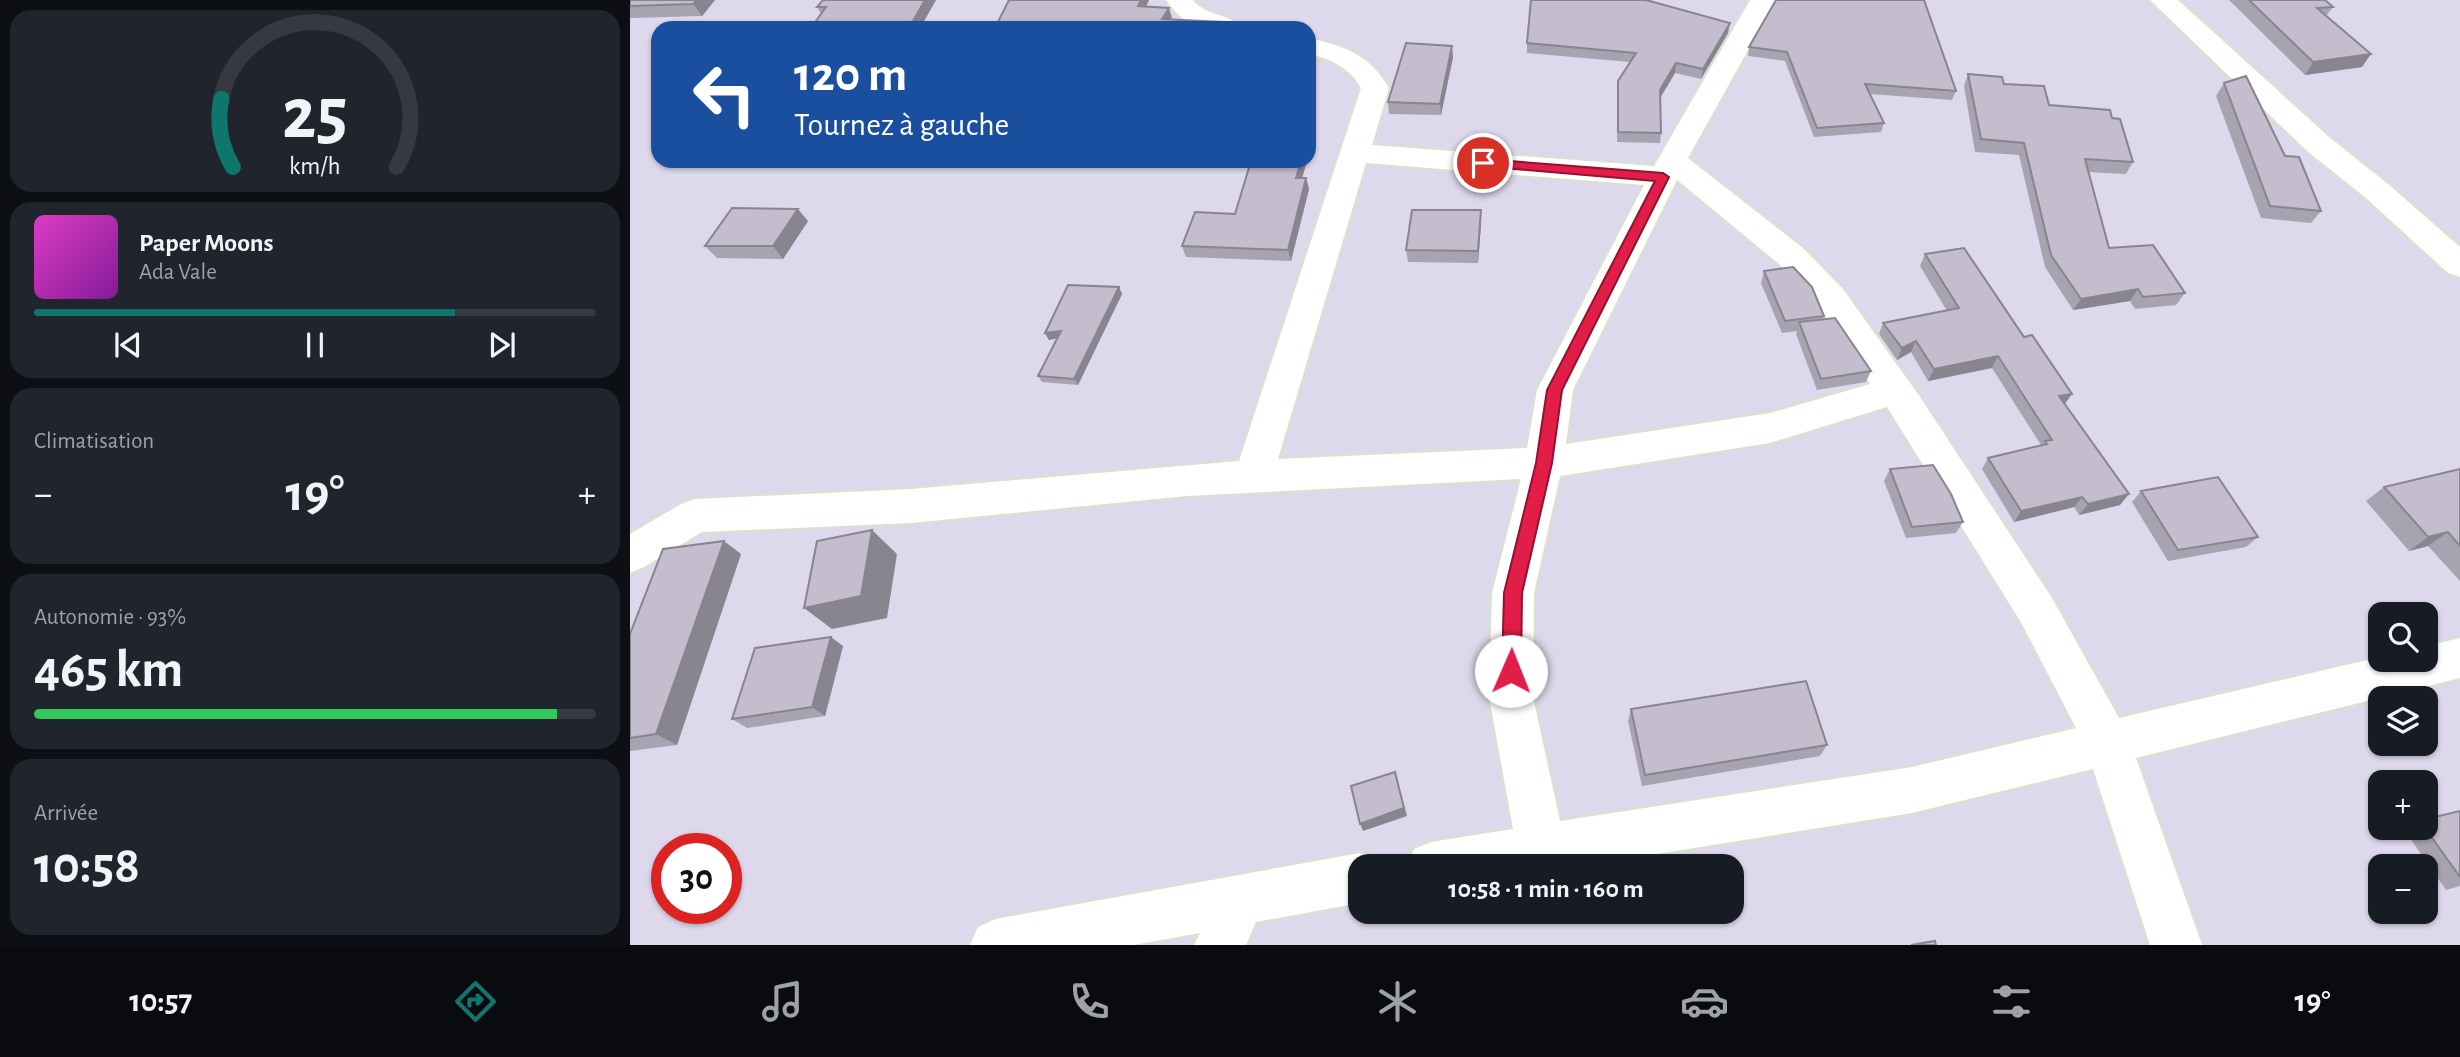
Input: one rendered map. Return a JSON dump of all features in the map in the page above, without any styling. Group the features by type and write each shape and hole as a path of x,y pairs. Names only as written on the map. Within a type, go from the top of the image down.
{"street":[{"path":"1179,0 1191,15 1208,21"},
{"path":"1541,848 1511,697 1513,593 1544,463 1555,390 1667,168 1763,0"},
{"path":"2163,0 2318,144 2377,191 2460,265"},
{"path":"1254,475 1375,88 1367,71 1345,56 1316,48"},
{"path":"1354,153 1667,168 1791,256 1831,298 1968,499 2036,611 2108,744 2176,945"},
{"path":"630,555 695,516 911,506 1254,475 1544,463 1770,428 1894,391"},
{"path":"1504,854 1912,790 2460,658"},
{"path":"996,945 1348,880"},
{"path":"1220,945 1241,898"}],"building":[{"path":"630,0 697,0 693,4 630,6"},
{"path":"823,0 925,0 913,21 816,21 826,7 817,7"},
{"path":"1009,0 1141,0 1138,6 1169,8 1162,19 1202,21 998,21"},
{"path":"1531,0 1646,0 1730,23 1703,69 1676,63 1660,90 1661,133 1618,132 1618,81 1636,53 1527,43"},
{"path":"1776,0 1924,0 1956,91 1865,84 1884,123 1817,128 1787,52 1749,47"},
{"path":"2249,0 2325,0 2333,7 2317,8 2371,54 2313,62"},
{"path":"1406,43 1452,46 1440,104 1388,102"},
{"path":"1968,74 2002,77 2004,84 2044,86 2049,105 2110,110 2112,118 2120,119 2133,162 2085,159 2109,248 2153,245 2185,293 2143,297 2138,289 2081,299 2051,255 2024,143 1981,139"},
{"path":"2246,76 2285,156 2299,157 2321,211 2270,206 2224,83"},
{"path":"1249,168 1299,168 1296,178 1306,178 1288,250 1182,246 1195,212 1235,214"},
{"path":"732,208 798,209 773,246 705,246"},
{"path":"1412,210 1481,210 1478,251 1406,250"},
{"path":"1964,248 2024,337 2032,335 2072,394 2059,396 2129,494 2088,504 2082,497 2021,511 1988,458 2047,444 2045,441 2052,440 1998,356 1934,369 1916,341 1902,348 1883,323 1959,308 1925,254"},
{"path":"1793,267 1812,287 1824,316 1785,321 1764,271"},
{"path":"1068,285 1119,287 1074,379 1038,376 1061,331 1045,333"},
{"path":"1835,318 1871,371 1821,379 1799,322"},
{"path":"1933,465 1951,494 1963,522 1912,527 1890,469"},
{"path":"2460,469 2460,546 2448,532 2428,537 2384,487"},
{"path":"2218,477 2258,537 2178,550 2141,491"},
{"path":"872,530 861,596 804,608 817,541"},
{"path":"724,541 656,734 630,738 630,634 663,549"},
{"path":"831,637 812,707 732,719 755,648"},
{"path":"1806,681 1827,745 1645,775 1631,709"},
{"path":"1395,772 1404,808 1360,824 1351,786"},
{"path":"2460,811 2460,877 2434,840 2438,840 2438,816"},
{"path":"1935,941 1936,945 1911,945"}],"route":[{"path":"1483,163 1663,177 1555,390 1544,463 1513,593 1511,671"}]}
